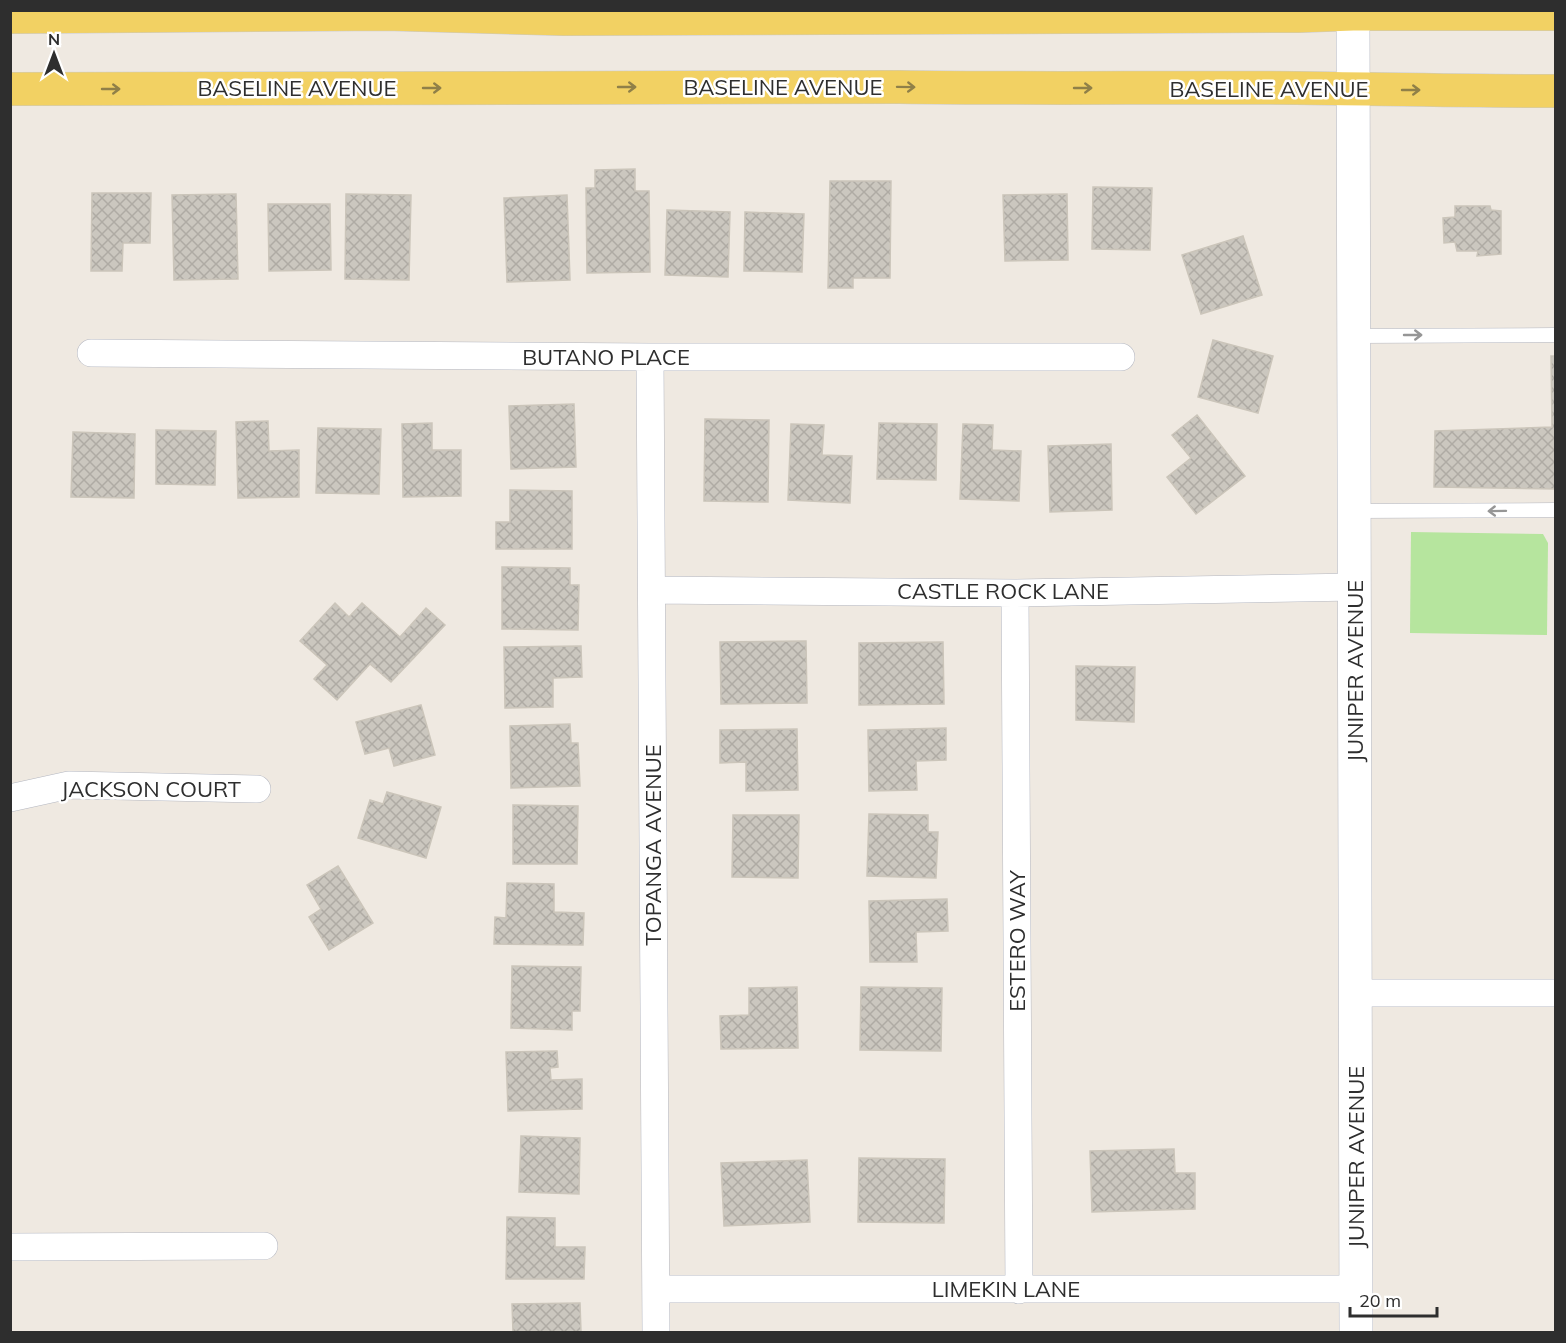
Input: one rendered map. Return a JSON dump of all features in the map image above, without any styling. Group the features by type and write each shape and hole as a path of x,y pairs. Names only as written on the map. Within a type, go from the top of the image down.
{"main road":[{"path":"10,17 85,14 386,12 588,18 1286,16 1353,12 1556,14"},
{"name":"BASELINE AVENUE","path":"10,89 899,87 1556,91"}],"street":[{"name":"JUNIPER AVENUE","path":"1353,12 1356,1332"},
{"name":"BUTANO PLACE","path":"91,353 650,357 1120,357"},
{"name":"TOPANGA AVENUE","path":"650,357 656,1332"},
{"name":"CASTLE ROCK LANE","path":"652,590 1015,593 1355,587"},
{"name":"ESTERO WAY","path":"1015,593 1019,1290"},
{"name":"JACKSON COURT","path":"10,798 69,785 257,789"},
{"path":"1355,993 1556,993"},
{"path":"10,1247 264,1246"},
{"name":"LIMEKIN LANE","path":"656,1289 1356,1289"}],"lane":[{"path":"1354,336 1556,335"},
{"path":"1354,511 1556,510"}],"green space":[{"path":"1411,532 1543,534 1548,543 1547,635 1410,633"}],"building":[{"path":"635,169 635,191 649,191 650,272 587,273 586,188 595,188 595,170"},
{"path":"830,181 891,181 890,278 853,278 853,288 828,288"},
{"path":"1093,187 1152,188 1150,250 1092,249"},
{"path":"92,193 151,193 150,243 123,243 122,271 91,271"},
{"path":"236,194 238,279 174,280 172,195"},
{"path":"346,194 411,195 409,280 345,279"},
{"path":"1067,194 1068,260 1005,261 1003,195"},
{"path":"567,195 570,280 507,282 504,198"},
{"path":"268,204 330,204 331,270 269,271"},
{"path":"1455,206 1490,206 1491,210 1501,211 1501,254 1477,256 1478,251 1457,251 1455,242 1444,243 1443,218 1455,217"},
{"path":"667,210 730,212 728,277 665,275"},
{"path":"745,212 804,214 802,272 744,271"},
{"path":"1243,236 1262,295 1201,314 1182,255"},
{"path":"1213,340 1273,356 1258,413 1198,397"},
{"path":"1551,356 1556,356 1556,489 1434,487 1435,431 1552,427"},
{"path":"574,404 576,467 511,469 509,406"},
{"path":"1197,415 1245,476 1196,514 1167,477 1191,458 1172,435"},
{"path":"705,419 769,420 768,502 704,501"},
{"path":"268,421 269,451 299,450 299,497 238,498 236,422"},
{"path":"432,423 432,450 461,450 461,496 403,497 402,424"},
{"path":"879,423 937,424 936,480 877,479"},
{"path":"791,424 824,425 822,455 852,456 850,503 788,500"},
{"path":"963,424 993,425 992,450 1021,451 1019,501 960,499"},
{"path":"318,428 381,429 379,494 316,493"},
{"path":"156,430 216,431 215,485 156,484"},
{"path":"73,432 135,434 134,498 71,497"},
{"path":"1111,444 1112,510 1050,512 1048,446"},
{"path":"510,490 572,491 572,549 496,549 496,522 510,522"},
{"path":"502,567 570,568 570,585 579,585 578,630 502,629"},
{"path":"335,603 349,617 362,603 400,637 426,608 445,625 391,682 370,664 337,700 314,679 327,665 300,641"},
{"path":"806,641 807,703 721,704 720,642"},
{"path":"943,642 944,704 859,705 859,643"},
{"path":"581,646 582,677 553,678 553,707 505,708 504,647"},
{"path":"1076,666 1135,667 1134,722 1076,720"},
{"path":"421,705 435,755 394,766 389,748 365,754 356,722"},
{"path":"570,724 571,743 578,743 580,786 511,788 510,726"},
{"path":"946,728 946,760 916,761 917,790 869,791 868,730"},
{"path":"797,729 798,790 746,791 746,762 720,763 720,730"},
{"path":"387,792 441,807 426,858 358,838 370,800 383,804"},
{"path":"513,805 578,806 577,864 513,864"},
{"path":"869,814 928,815 928,832 938,832 936,878 867,876"},
{"path":"733,815 799,815 798,878 732,877"},
{"path":"338,866 373,923 329,950 309,917 321,909 307,885"},
{"path":"507,883 554,884 554,912 584,913 583,945 494,944 495,917 506,918"},
{"path":"947,899 948,931 916,932 917,962 870,962 869,901"},
{"path":"512,966 581,967 580,1011 572,1011 572,1030 511,1028"},
{"path":"797,987 798,1048 721,1049 720,1016 749,1015 749,988"},
{"path":"861,987 942,988 941,1051 860,1050"},
{"path":"557,1051 558,1067 550,1068 551,1080 582,1079 582,1109 508,1111 506,1052"},
{"path":"521,1136 580,1138 579,1194 519,1192"},
{"path":"1174,1149 1175,1173 1195,1173 1195,1209 1092,1212 1090,1151"},
{"path":"859,1158 945,1159 944,1223 858,1222"},
{"path":"807,1160 810,1222 724,1226 721,1163"},
{"path":"507,1217 555,1218 555,1247 585,1247 584,1279 506,1279"},
{"path":"580,1303 581,1332 513,1332 512,1304"}]}
